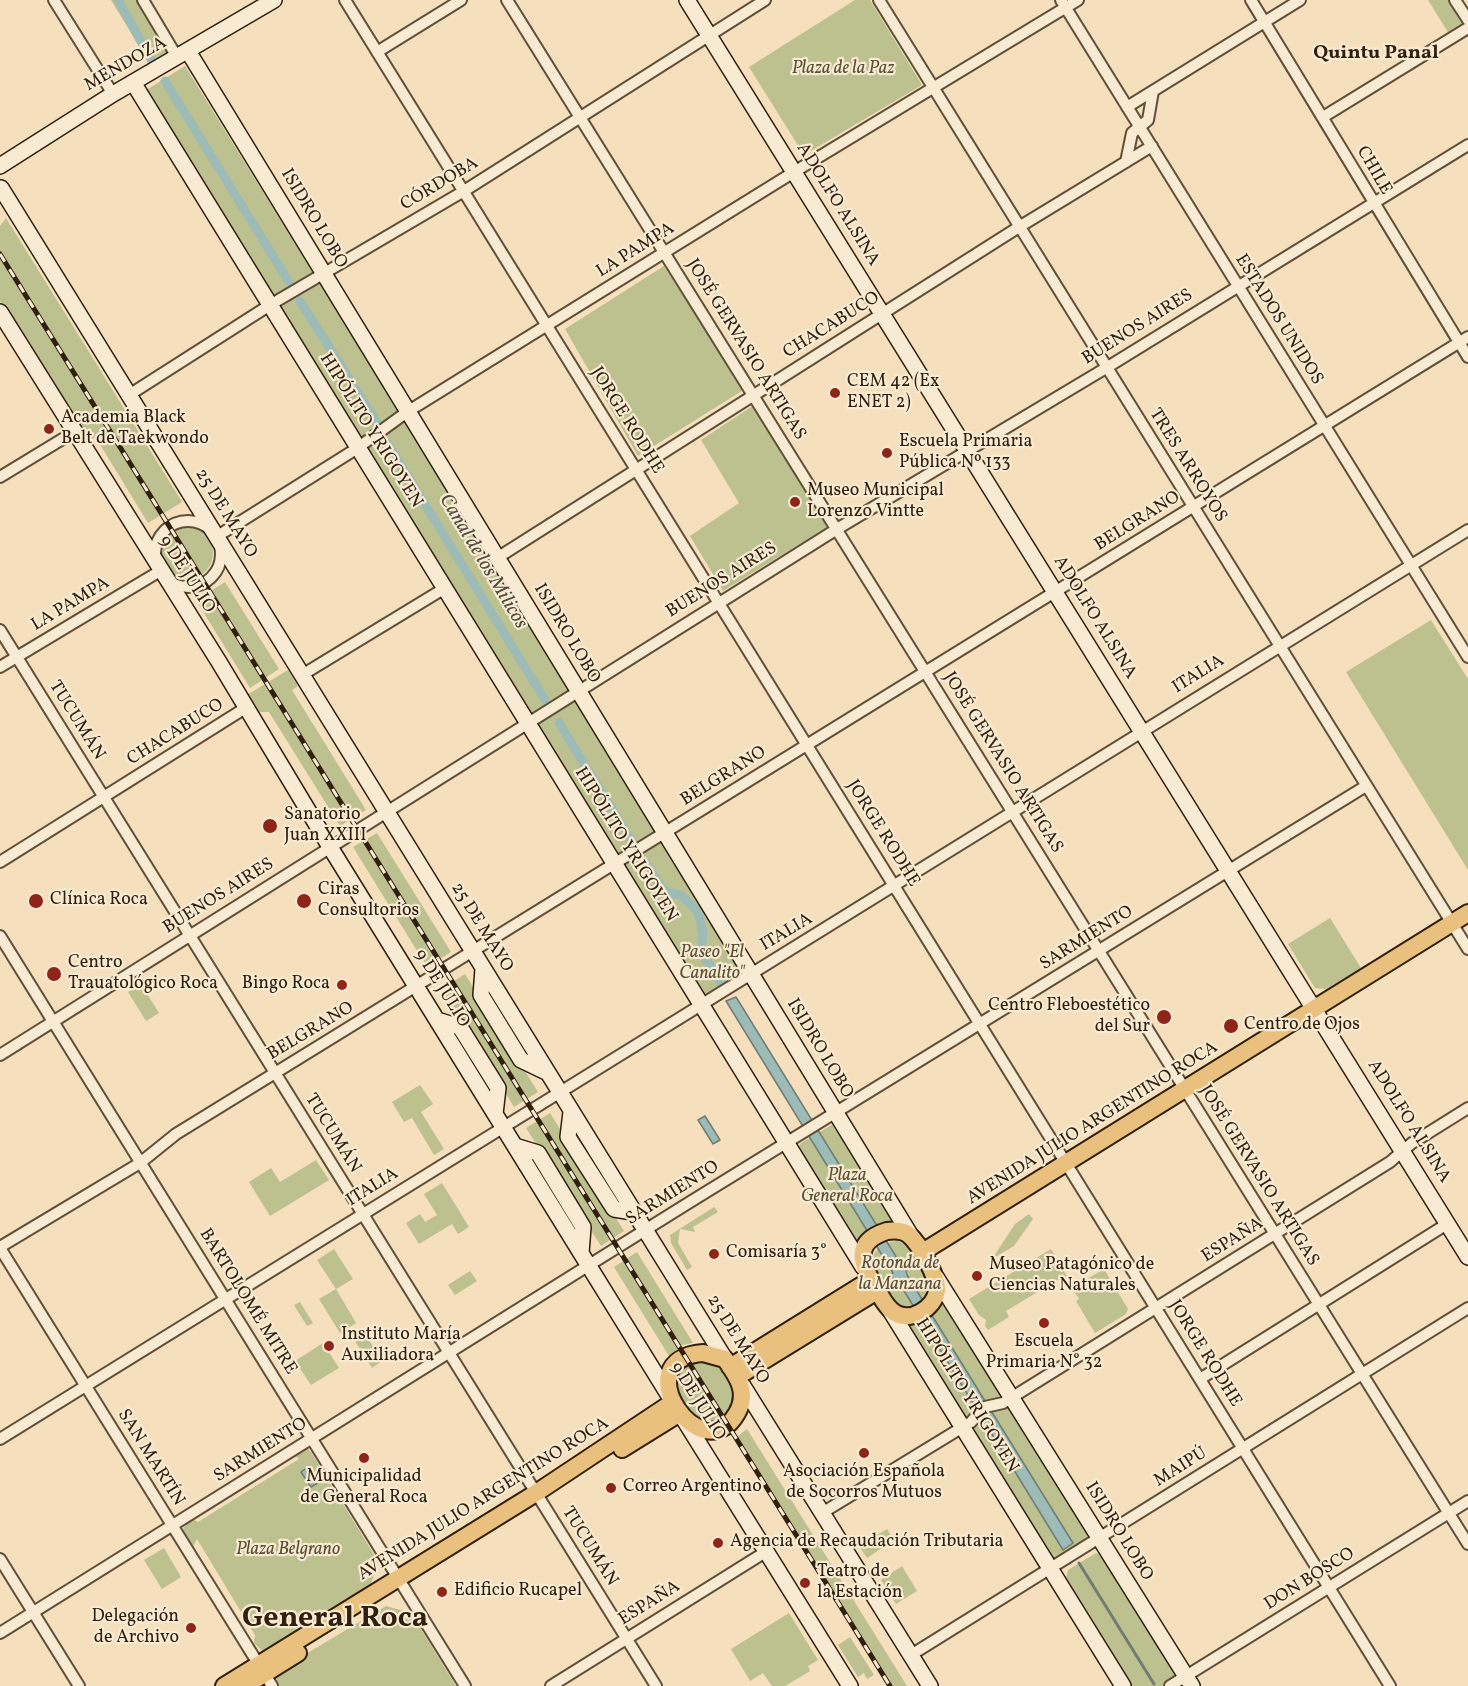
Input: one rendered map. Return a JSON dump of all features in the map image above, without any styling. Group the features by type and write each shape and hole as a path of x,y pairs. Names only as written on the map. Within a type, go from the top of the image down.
{"main road":[{"name":"MENDOZA","path":"0,166 113,94 134,84 274,0"},
{"name":"ADOLFO ALSINA","path":"687,0 1468,1257"},
{"name":"ISIDRO LOBO","path":"183,54 324,275 911,1236"},
{"name":"HIPÓLITO YRIGOYEN","path":"134,84 356,449 445,588 1123,1686"},
{"name":"25 DE MAYO","path":"0,189 473,952 483,969 481,995 521,1060 546,1072 571,1112 568,1137 614,1209 633,1212 930,1686"},
{"name":"9 DE JULIO","path":"0,312 247,707 330,847 515,1146 537,1153 549,1172 583,1227 585,1259 850,1686"},
{"name":"AVENIDA JULIO ARGENTINO ROCA","path":"923,1257 1459,926 1468,913"},
{"path":"734,1372 870,1279 862,1252 876,1236 893,1230 911,1236 936,1278 936,1295 921,1312 906,1316 894,1313 888,1307"},
{"name":"ISIDRO LOBO","path":"936,1278 1189,1681"},
{"path":"703,1353 734,1372 739,1411 727,1426 707,1430 676,1407 671,1372 685,1358 703,1353"},
{"name":"AVENIDA JULIO ARGENTINO ROCA","path":"245,1686 676,1407"},
{"name":"AVENIDA JULIO ARGENTINO ROCA","path":"224,1686 265,1675"}],"street":[{"path":"54,0 113,94"},
{"path":"142,0 183,54"},
{"name":"JORGE RODHE","path":"345,0 1390,1686"},
{"path":"377,52 461,0"},
{"name":"JOSÉ GERVASIO ARTIGAS","path":"507,0 1468,1544"},
{"name":"CÓRDOBA","path":"129,394 270,305 464,191 765,0"},
{"name":"TRES ARROYOS","path":"879,0 1366,786 1459,926 1468,949"},
{"name":"LA PAMPA","path":"216,537 356,449 407,412 933,87 1063,4 1078,0"},
{"name":"CHILE","path":"1251,0 1373,203 1464,340 1468,357"},
{"path":"1127,107 1300,0"},
{"path":"1455,0 1468,20"},
{"name":"ESTADOS UNIDOS","path":"1063,4 1468,657"},
{"path":"1323,117 1468,28"},
{"path":"1126,162 1132,133 1148,120 1153,91"},
{"name":"BUENOS AIRES","path":"0,1055 837,529 968,452 1468,145"},
{"name":"CHACABUCO","path":"497,558 1019,227 1152,146"},
{"name":"BELGRANO","path":"0,1248 140,1163 176,1134 1464,340"},
{"path":"0,477 74,432"},
{"path":"182,521 195,521 207,527 216,537 220,558 215,572 204,582 191,586 176,585 160,571 155,550 159,536 169,526 182,521"},
{"name":"ITALIA","path":"0,1439 895,887 1141,730 1468,530"},
{"name":"LA PAMPA","path":"0,667 160,571"},
{"path":"302,675 445,588"},
{"name":"TUCUMÁN","path":"0,630 656,1686"},
{"name":"CHACABUCO","path":"0,862 247,707"},
{"name":"SARMIENTO","path":"0,1633 450,1354 585,1259 645,1231 1366,786"},
{"name":"BARTOLOMÉ MITRE","path":"0,936 465,1686"},
{"name":"ESPAÑA","path":"962,1427 985,1407 999,1405 1012,1398 1156,1309 1390,1162 1402,1151 1468,1108"},
{"path":"1200,1379 1318,1303 1448,1224"},
{"name":"SAN MARTÍN","path":"0,1248 265,1675"},
{"name":"MAIPÚ","path":"911,1655 1468,1308"},
{"path":"822,1513 962,1427"},
{"name":"DON BOSCO","path":"1170,1686 1189,1681 1329,1587 1468,1501"},
{"name":"ESPAÑA","path":"551,1686 767,1551"},
{"path":"0,1559 79,1686"}],"green space":[{"path":"111,0 137,0 170,53 150,64"},
{"name":"Plaza de la Paz","path":"855,0 870,0 922,85 804,155 749,67"},
{"path":"1428,0 1448,0 1463,23 1461,30 1451,37"},
{"name":"Paseo \"El Canalito\"","path":"185,66 749,977 704,1000 143,92"},
{"path":"6,218 182,502 148,523 96,438 86,439 0,301 0,226"},
{"path":"664,266 745,389 638,456 565,329"},
{"path":"754,405 829,526 723,591 690,536 739,503 701,440"},
{"path":"182,527 192,527 206,534 213,553 206,572 192,579 182,579 172,575 165,568 161,558 161,548 165,538 172,531"},
{"path":"225,582 279,669 250,688 196,600"},
{"path":"1431,620 1468,679 1468,870 1346,672"},
{"path":"288,670 298,686 292,690 366,810 340,826 269,712 257,712 247,695"},
{"path":"377,833 451,952 427,967 353,847"},
{"path":"1330,918 1361,968 1326,989 1315,988 1288,944"},
{"path":"465,974 538,1092 514,1107 441,989"},
{"path":"141,984 159,1013 146,1021 128,992"},
{"path":"420,1085 433,1104 421,1112 444,1149 434,1155 412,1118 404,1122 392,1102"},
{"path":"550,1113 624,1231 601,1246 526,1128"},
{"name":"Plaza General Roca","path":"835,1123 898,1221 860,1250 796,1150 801,1143"},
{"path":"316,1160 329,1180 270,1216 249,1182 271,1168 280,1182"},
{"path":"442,1183 469,1227 458,1234 452,1224 419,1244 406,1223 420,1214 425,1222 437,1215 424,1194"},
{"path":"714,1207 718,1212 693,1227 695,1232 680,1229 678,1243 692,1267 687,1270 671,1243 670,1235"},
{"path":"1029,1214 1033,1219 1014,1246 992,1259 1015,1224"},
{"name":"Rotonda de la Manzana","path":"897,1241 909,1248 919,1260 930,1288 919,1302 906,1307 894,1306 871,1263 879,1247"},
{"path":"334,1249 353,1279 336,1289 317,1260"},
{"path":"1051,1249 1070,1281 1063,1285 1059,1279 1006,1311 1009,1317 988,1330 985,1326 986,1320 979,1315 969,1299"},
{"path":"637,1252 693,1343 682,1345 669,1356 614,1267"},
{"path":"1104,1269 1128,1309 1126,1314 1095,1333 1076,1301 1079,1299 1072,1288"},
{"path":"470,1271 477,1281 455,1295 448,1285"},
{"path":"336,1289 356,1323 340,1333 319,1299"},
{"path":"941,1301 945,1302 1089,1535 1080,1545 1054,1561 906,1330 908,1322"},
{"path":"300,1302 313,1323 307,1326 294,1305"},
{"path":"364,1332 382,1361 372,1368 353,1338"},
{"path":"323,1343 339,1368 311,1385 295,1361"},
{"path":"699,1359 719,1366 736,1391 728,1420 699,1424 676,1389 679,1374"},
{"path":"747,1429 907,1686 889,1686 735,1438"},
{"name":"Plaza Belgrano","path":"306,1447 378,1561 371,1584 262,1651 254,1643 255,1635 197,1539 193,1547 183,1529 191,1518 198,1522 299,1459 294,1455"},
{"path":"887,1529 894,1540 867,1558 859,1546"},
{"path":"164,1548 181,1577 162,1589 144,1560"},
{"path":"1096,1553 1105,1556 1177,1674 1162,1686 1129,1686 1066,1578 1068,1570"},
{"path":"902,1566 917,1591 896,1604 881,1580"},
{"path":"386,1606 411,1613 456,1686 279,1686 275,1680 276,1672"},
{"path":"789,1613 818,1660 808,1666 810,1671 785,1686 772,1686 763,1673 750,1681 731,1649"},
{"path":"850,1637 874,1675 867,1679 864,1673 858,1677 838,1645"}],"water":[{"path":"736,997 903,1268 905,1267 907,1275 1073,1543 1063,1550 898,1281 895,1282 891,1275 893,1273 726,1001"},
{"path":"705,1116 720,1140 713,1144 698,1120"},
{"path":"309,1466 319,1482 311,1487 301,1472"}],"waterway":[{"name":"Canal de los Milicos","path":"118,0 152,61"},
{"name":"Canal de los Milicos","path":"165,81 289,282"},
{"name":"Canal de los Milicos","path":"300,301 377,423"},
{"name":"Canal de los Milicos","path":"388,444 545,700"},
{"name":"Canal de los Milicos","path":"559,723 634,845"},
{"name":"Canal de los Milicos","path":"646,863 663,890 682,896 698,912 703,933 701,951 721,984"},
{"name":"Canal de los Milicos","path":"1079,1563 1154,1684"}],"railway":[{"path":"0,254 890,1686"}],"place":[{"name":"CEM 42 (Ex ENET 2)","path":"835,393"},
{"name":"Academia Black Belt de Taekwondo","path":"49,429"},
{"name":"Escuela Primaria Pública Nº 133","path":"887,453"},
{"name":"Museo Municipal Lorenzo Vintte","path":"795,502"},
{"name":"Sanatorio Juan XXIII","path":"270,826"},
{"name":"Clínica Roca","path":"36,901"},
{"name":"Ciras Consultorios","path":"304,901"},
{"name":"Centro Trauatológico Roca","path":"54,974"},
{"name":"Bingo Roca","path":"342,985"},
{"name":"Centro Fleboestético del Sur","path":"1164,1017"},
{"name":"Centro de Ojos","path":"1231,1026"},
{"name":"Comisaría 3°","path":"714,1254"},
{"name":"Museo Patagónico de Ciencias Naturales","path":"977,1276"},
{"name":"Escuela Primaria N° 32","path":"1044,1323"},
{"name":"Instituto María Auxiliadora","path":"329,1346"},
{"name":"Asociación Española de Socorros Mutuos","path":"864,1453"},
{"name":"Municipalidad de General Roca","path":"364,1458"},
{"name":"Correo Argentino","path":"611,1488"},
{"name":"Agencia de Recaudación Tributaria","path":"718,1543"},
{"name":"Teatro de la Estación","path":"805,1583"},
{"name":"Edificio Rucapel","path":"442,1592"},
{"name":"Delegación de Archivo","path":"191,1628"}],"district":[{"name":"Quintu Panal","path":"1376,54"},
{"name":"General Roca","path":"335,1620"}]}
